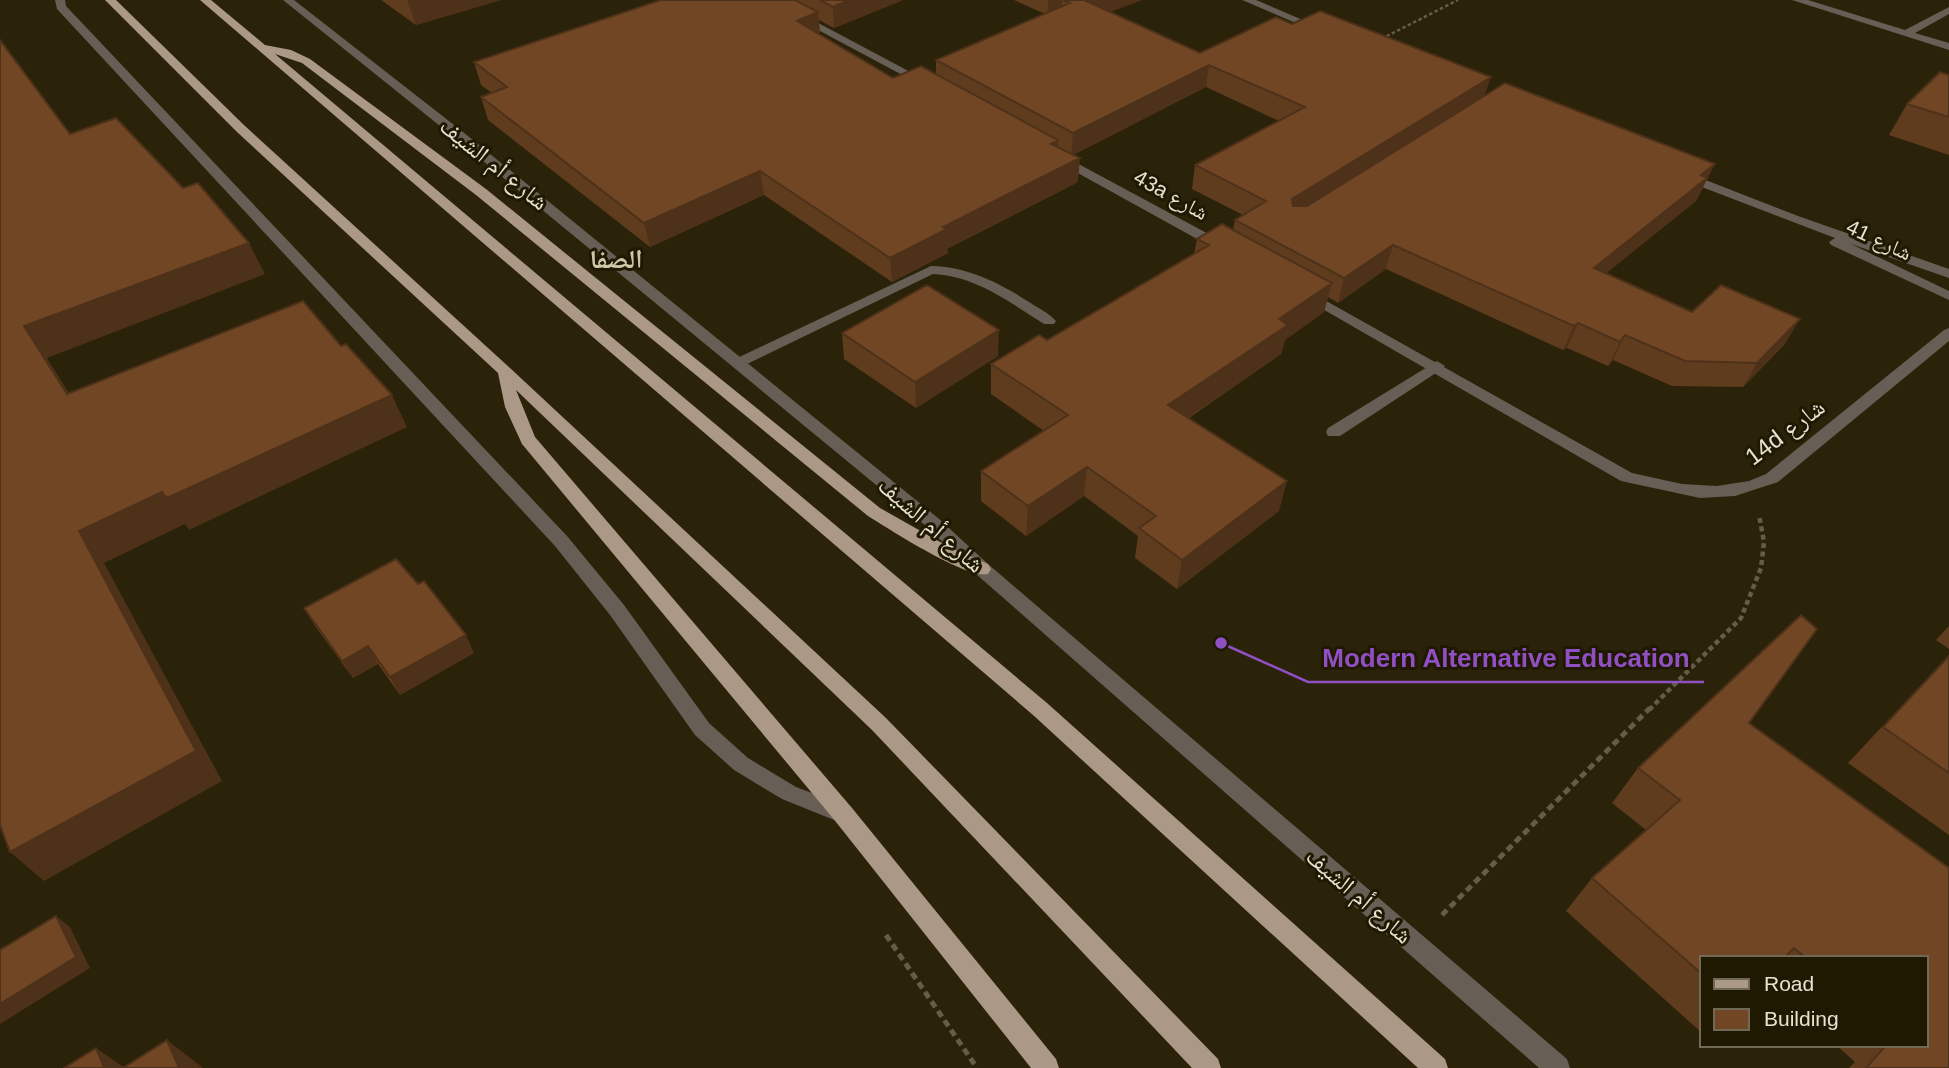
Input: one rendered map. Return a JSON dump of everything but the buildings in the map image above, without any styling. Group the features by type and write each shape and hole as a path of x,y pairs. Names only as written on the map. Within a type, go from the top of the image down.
{"main road":[{"path":"110,0 241,129 505,371 879,724 1209,1068"},
{"path":"205,0 1040,709 1436,1068"},
{"path":"259,48 287,52 306,61 456,173 874,512 919,539 982,569"},
{"path":"505,371 512,406 528,440 844,815 1047,1068"}],"street":[{"path":"60,0 61,7 561,541 617,610 702,729 741,764 789,793 844,815"},
{"name":"شارع أم الشيف","path":"288,0 470,144 932,522 982,569 1558,1068"},
{"path":"767,0 922,75 940,91"},
{"path":"1247,0 1365,47"},
{"path":"1797,0 1948,45"},
{"path":"1906,34 1949,10"},
{"name":"43a شارع","path":"1049,152 1231,252"},
{"name":"شارع 41","path":"1676,173 1793,219 1949,274"},
{"name":"شارع 41","path":"1793,219 1949,296"},
{"path":"738,363 931,270 950,269 972,274 1049,321"},
{"path":"1292,286 1437,366 1334,432"},
{"name":"14d شارع","path":"1437,366 1627,477 1675,490 1721,493 1750,488 1772,478 1949,333"}],"path":[{"path":"1365,47 1458,0"},
{"path":"1414,943 1741,618 1756,591 1763,562 1765,532 1750,488"}],"place":[{"name":"Modern Alternative Education","path":"1221,643"}],"district":[{"name":"الصفا","path":"616,259"}]}
